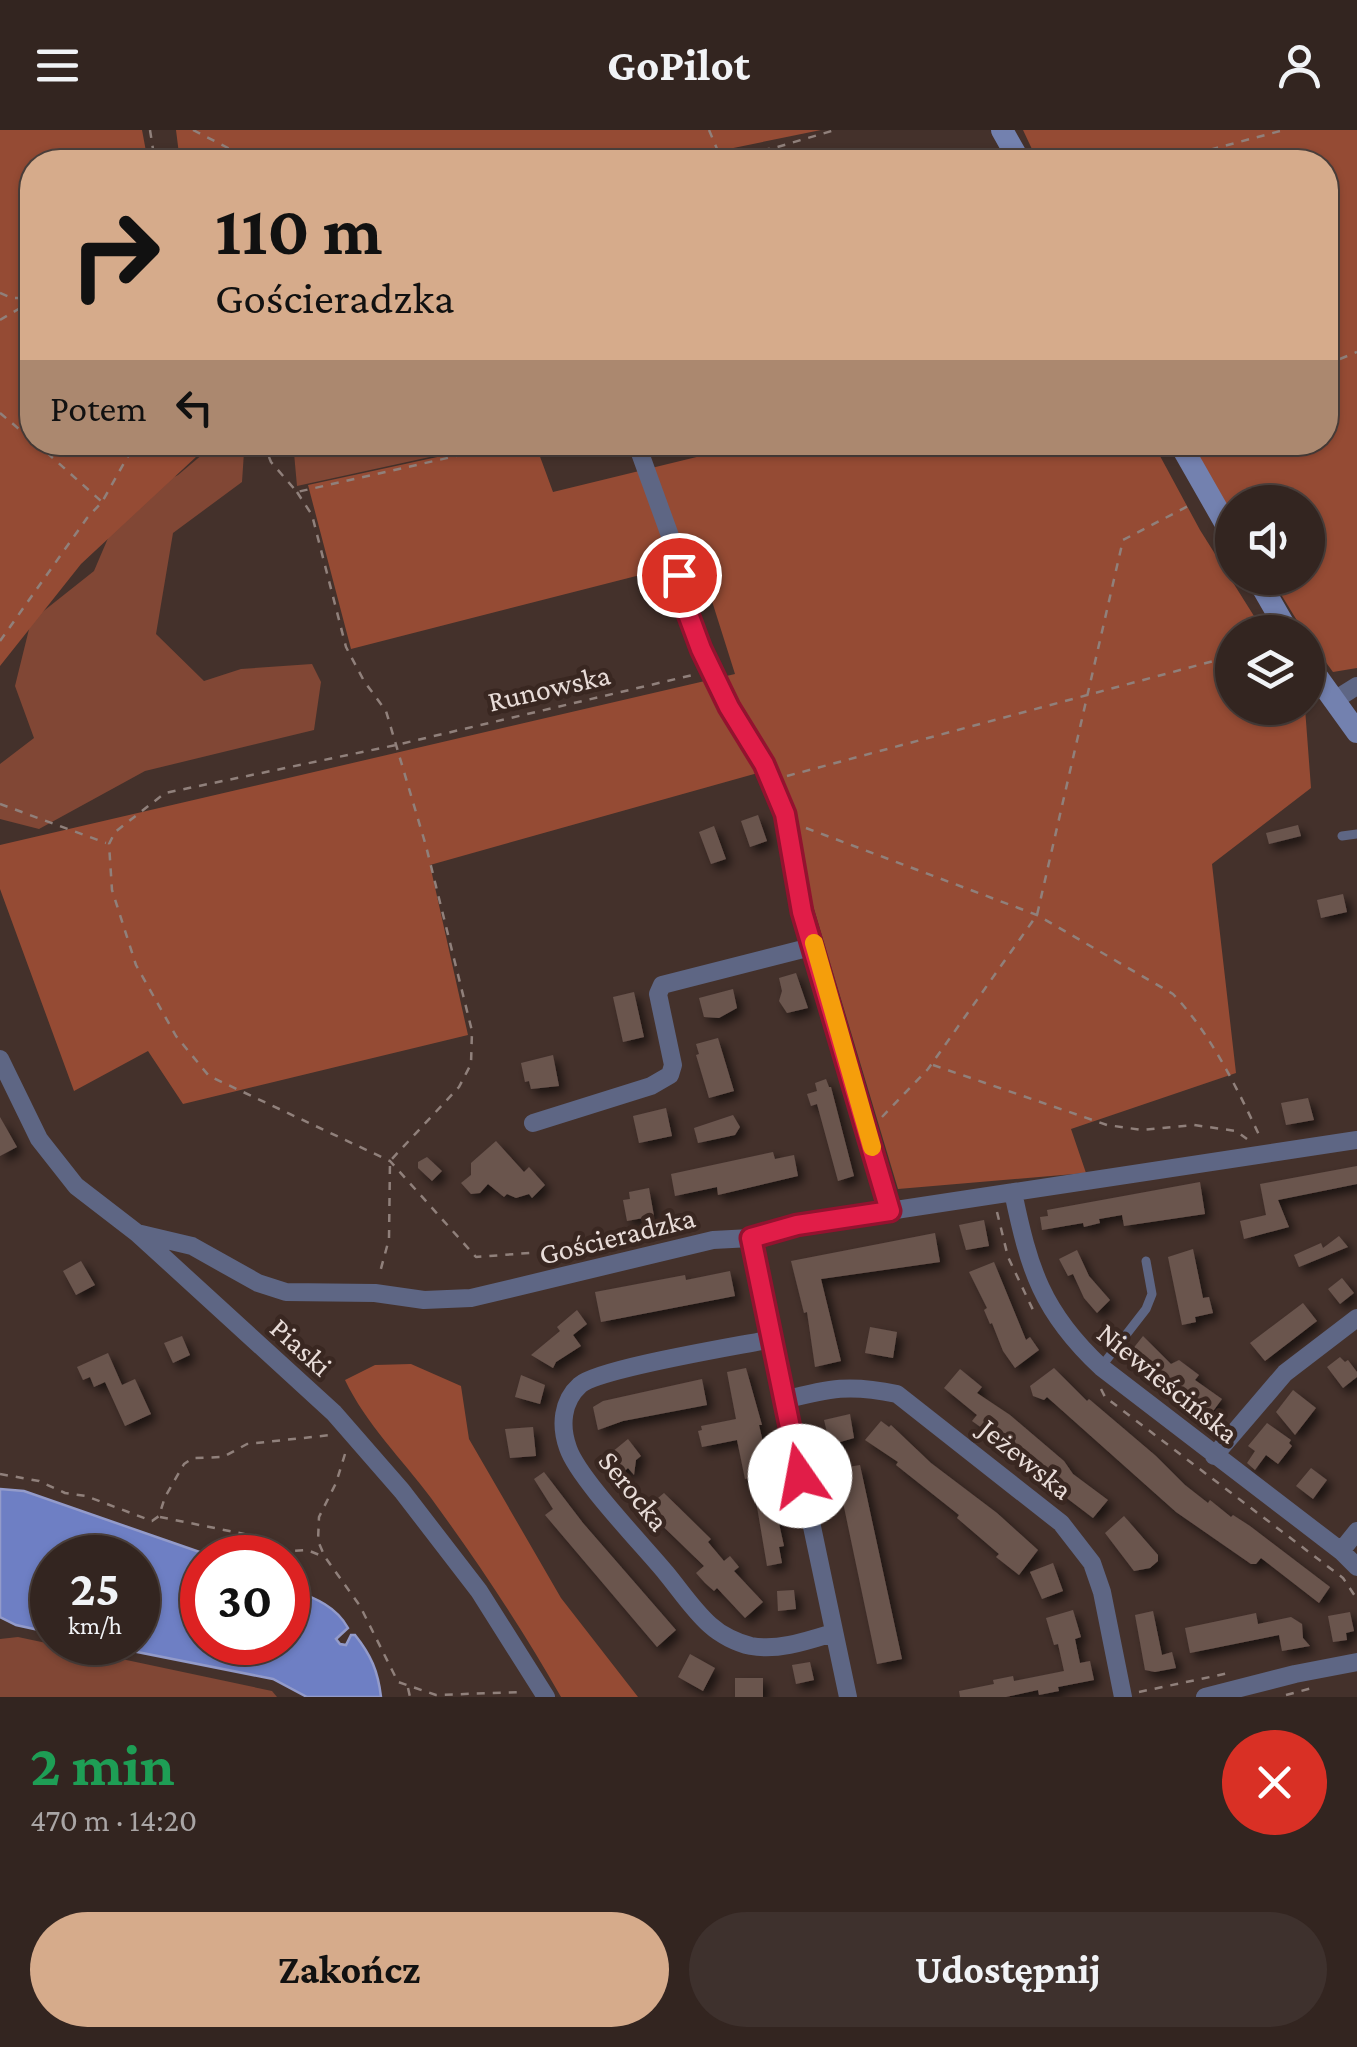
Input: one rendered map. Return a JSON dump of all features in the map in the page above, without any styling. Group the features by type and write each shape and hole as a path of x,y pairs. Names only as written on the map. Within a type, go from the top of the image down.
{"street":[{"path":"641,455 676,555 685,608 712,670 772,781 786,820 802,912 890,1211"},
{"path":"1187,455 1215,505"},
{"path":"1333,701 1357,686"},
{"path":"1325,689 1357,732"},
{"path":"533,1123 651,1086 670,1075 672,1065 658,994 662,985 815,946"},
{"name":"Piaski","path":"0,1059 39,1139 76,1186 138,1233 352,1433 479,1592 544,1694"},
{"name":"Gościeradzka","path":"138,1233 192,1246 258,1282 286,1292 375,1292 424,1300 471,1298 714,1240 751,1238 797,1225 1357,1140"},
{"name":"Niewieścińska","path":"1012,1192 1027,1259 1051,1311 1071,1339 1100,1367 1357,1567"},
{"path":"751,1238 848,1697"},
{"path":"1214,1456 1264,1394 1357,1318"},
{"name":"Serocka","path":"772,1339 583,1382 570,1396 563,1414 564,1435 568,1452 597,1490 709,1624 736,1640 766,1647 797,1644 833,1633"},
{"name":"Jeżewska","path":"784,1400 833,1387 897,1394 1061,1523 1092,1563 1102,1592 1123,1697"},
{"path":"1341,1551 1357,1531"},
{"path":"1205,1697 1357,1662"}],"lane":[{"path":"1342,836 1357,834"},
{"path":"1100,1367 1146,1309 1152,1294 1146,1261"}],"path":[{"path":"193,130 232,150"},
{"path":"762,150 835,130"},
{"path":"1209,150 1284,130"},
{"path":"0,413 20,429"},
{"path":"50,455 102,502"},
{"path":"0,641 102,502 129,455"},
{"path":"268,455 312,515 346,647 386,712 426,846 472,1031 471,1064 460,1088 390,1161 388,1239 375,1292"},
{"path":"297,492 461,455"},
{"path":"867,1132 932,1064 1037,915 1123,540 1198,502"},
{"path":"772,781 1215,661"},
{"name":"Runowska","path":"109,844 115,832 165,793 396,745 712,670"},
{"path":"0,804 109,844 112,890 136,965 176,1036 209,1076 390,1161 476,1256 614,1247"},
{"path":"786,820 1037,915 1173,994 1187,1009 1236,1087 1268,1155"},
{"path":"932,1064 1107,1125 1142,1130 1194,1125 1236,1131 1268,1155"},
{"path":"0,1474 39,1481 65,1494 86,1496 152,1521 184,1464 194,1458 223,1457 248,1444 352,1433 336,1484 319,1517 318,1541 360,1606 398,1682 436,1695 544,1694"},
{"path":"158,1516 254,1536 267,1551 307,1550 325,1557"},
{"path":"408,1686 410,1697"}],"shaded area":[{"path":"0,130 142,130 146,150 20,150 20,455 198,455 81,564 0,666"},
{"path":"176,130 821,130 724,150 178,150"},
{"path":"1023,130 1357,130 1357,668 1333,672 1325,661 1325,615 1294,615 1281,595 1325,595 1325,485 1215,485 1197,455 1338,455 1338,150 1032,150"},
{"path":"202,455 244,455 242,482 173,533 156,634 204,681 241,669 312,664 321,682 314,730 145,771 39,829 0,819 0,764 34,738 15,686 31,621 94,571 123,503 178,475"},
{"path":"294,455 439,455 297,486"},
{"path":"447,455 539,455 553,492 705,455 1159,455 1215,554 1215,595 1241,595 1253,615 1215,615 1215,725 1306,725 1311,788 1212,864 1236,1073 1071,1129 1086,1173 898,1189 772,769 430,865 468,1035 183,1104 148,1051 74,1091 0,889 0,845 735,674 699,560 351,649 308,485"},
{"path":"411,1364 461,1386 469,1439 561,1598 638,1697 561,1697 482,1570 374,1426 345,1380 375,1365"},
{"path":"0,1639 30,1640 30,1665 150,1665 272,1691 277,1697 0,1697"}],"water":[{"path":"0,1489 24,1491 151,1535 30,1535 30,1628 0,1617"},
{"path":"160,1538 180,1545 180,1661 160,1657"},
{"path":"310,1597 343,1620 348,1628 336,1639 340,1644 346,1645 355,1635 365,1649 376,1671 381,1697 307,1697 273,1679 203,1665 310,1665"}],"building":[{"path":"758,815 767,841 750,847 741,821"},
{"path":"1298,825 1301,836 1269,844 1266,833"},
{"path":"714,826 726,859 711,864 699,832"},
{"path":"1343,894 1347,912 1321,918 1317,900"},
{"path":"796,973 808,1008 787,1013 779,1001 779,978"},
{"path":"733,989 737,1008 719,1018 704,1017 699,998"},
{"path":"634,992 644,1037 623,1042 613,997"},
{"path":"718,1038 734,1091 709,1098 696,1044"},
{"path":"553,1055 559,1086 531,1089 529,1081 525,1082 521,1063"},
{"path":"826,1079 854,1176 838,1181 817,1104 811,1106 807,1094 817,1091 815,1083"},
{"path":"1308,1098 1314,1120 1286,1125 1281,1103"},
{"path":"666,1108 672,1136 639,1143 633,1116"},
{"path":"733,1115 740,1127 735,1135 698,1143 694,1128"},
{"path":"0,1117 17,1147 0,1156"},
{"path":"496,1141 524,1172 529,1167 545,1185 532,1198 529,1194 504,1197 488,1184 480,1193 471,1194 461,1183 471,1175 471,1163"},
{"path":"773,1152 775,1159 794,1155 798,1176 718,1195 717,1187 675,1196 671,1174"},
{"path":"427,1157 442,1171 432,1181 418,1168 418,1162"},
{"path":"1357,1166 1357,1184 1278,1200 1289,1227 1244,1239 1240,1221 1266,1215 1260,1184"},
{"path":"1200,1182 1205,1214 1124,1226 1122,1215 1099,1219 1100,1223 1084,1227 1083,1223 1042,1230 1040,1217 1048,1216 1047,1210"},
{"path":"649,1188 654,1216 627,1221 623,1200 630,1199 629,1192"},
{"path":"984,1220 989,1246 966,1250 959,1225"},
{"path":"935,1233 940,1262 821,1279 841,1361 815,1367 807,1312 804,1313 791,1261"},
{"path":"1339,1236 1348,1247 1299,1267 1294,1255 1321,1243 1323,1248"},
{"path":"1193,1249 1203,1298 1209,1297 1213,1313 1182,1325 1168,1257"},
{"path":"1077,1250 1089,1276 1110,1300 1097,1313 1059,1259"},
{"path":"81,1261 95,1285 76,1295 63,1271"},
{"path":"994,1262 1026,1340 1030,1337 1039,1350 1015,1368 990,1324 984,1310 987,1308 969,1272"},
{"path":"730,1271 735,1296 601,1322 595,1292"},
{"path":"1342,1278 1354,1293 1340,1304 1328,1289"},
{"path":"1303,1303 1317,1321 1265,1361 1250,1343"},
{"path":"577,1310 587,1324 573,1335 581,1346 553,1368 531,1355 560,1331 557,1327"},
{"path":"870,1327 897,1332 893,1358 865,1353"},
{"path":"182,1336 190,1355 173,1363 164,1343"},
{"path":"1143,1336 1171,1364 1179,1360 1199,1375 1195,1380 1222,1399 1211,1414 1132,1350"},
{"path":"108,1353 122,1385 135,1379 151,1414 125,1426 105,1382 94,1387 90,1377 83,1380 77,1367"},
{"path":"1340,1357 1348,1360 1357,1372 1357,1377 1343,1388 1327,1367"},
{"path":"746,1368 762,1425 784,1546 779,1547 782,1563 767,1566 752,1477 745,1479 737,1440 702,1447 698,1431 701,1426 736,1419 727,1372"},
{"path":"1054,1368 1185,1485 1250,1526 1330,1587 1319,1603 1261,1558 1251,1564 1176,1512 1047,1397 1044,1400 1033,1396 1030,1386"},
{"path":"960,1369 982,1387 977,1393 1010,1415 1064,1461 1073,1474 1108,1500 1093,1518 1039,1477 1042,1473 1020,1455 972,1421 977,1415 944,1388"},
{"path":"521,1375 545,1385 540,1404 515,1397"},
{"path":"702,1379 707,1405 623,1421 598,1430 593,1407 603,1401"},
{"path":"1293,1390 1316,1408 1295,1435 1276,1412"},
{"path":"850,1414 854,1438 830,1445 824,1420"},
{"path":"881,1421 891,1425 931,1463 1038,1550 1019,1575 957,1518 959,1515 896,1465 898,1462 865,1440"},
{"path":"1267,1423 1291,1440 1292,1446 1278,1464 1266,1455 1255,1470 1247,1463 1255,1451 1248,1446"},
{"path":"533,1427 536,1456 510,1458 505,1429"},
{"path":"628,1439 641,1456 636,1460 634,1475 628,1468 620,1475 606,1457"},
{"path":"860,1465 902,1659 877,1664 836,1469"},
{"path":"1311,1468 1327,1480 1313,1499 1296,1486"},
{"path":"544,1472 676,1630 657,1647 545,1515 553,1509 534,1479"},
{"path":"664,1493 711,1539 708,1542 724,1561 730,1556 739,1567 734,1571 763,1602 745,1618 717,1588 714,1591 705,1583 696,1573 704,1566 645,1509"},
{"path":"1124,1516 1158,1555 1158,1561 1150,1568 1134,1571 1105,1533"},
{"path":"1053,1563 1063,1591 1042,1599 1030,1572"},
{"path":"794,1590 796,1609 778,1611 777,1591"},
{"path":"1073,1610 1081,1637 1075,1639 1080,1663 1090,1661 1094,1680 1039,1695 1038,1690 1006,1697 960,1697 959,1691 994,1684 993,1680 1013,1676 1014,1681 1064,1671 1058,1644 1054,1645 1046,1618"},
{"path":"1153,1611 1162,1655 1172,1652 1176,1668 1145,1670 1135,1615"},
{"path":"1350,1612 1354,1631 1346,1633 1347,1640 1333,1642 1328,1616"},
{"path":"1256,1613 1258,1624 1291,1617 1302,1624 1303,1638 1310,1646 1282,1651 1279,1635 1190,1653 1185,1628"},
{"path":"690,1654 715,1668 703,1691 678,1677"},
{"path":"810,1662 814,1680 796,1684 792,1665"},
{"path":"735,1678 763,1678 763,1697 735,1697"}],"slow traffic":[{"path":"814,943 872,1147"}],"route":[{"path":"679,575 681,595 701,649 729,707 764,764 785,814 802,912 890,1211 797,1225 751,1238 800,1476"}]}
